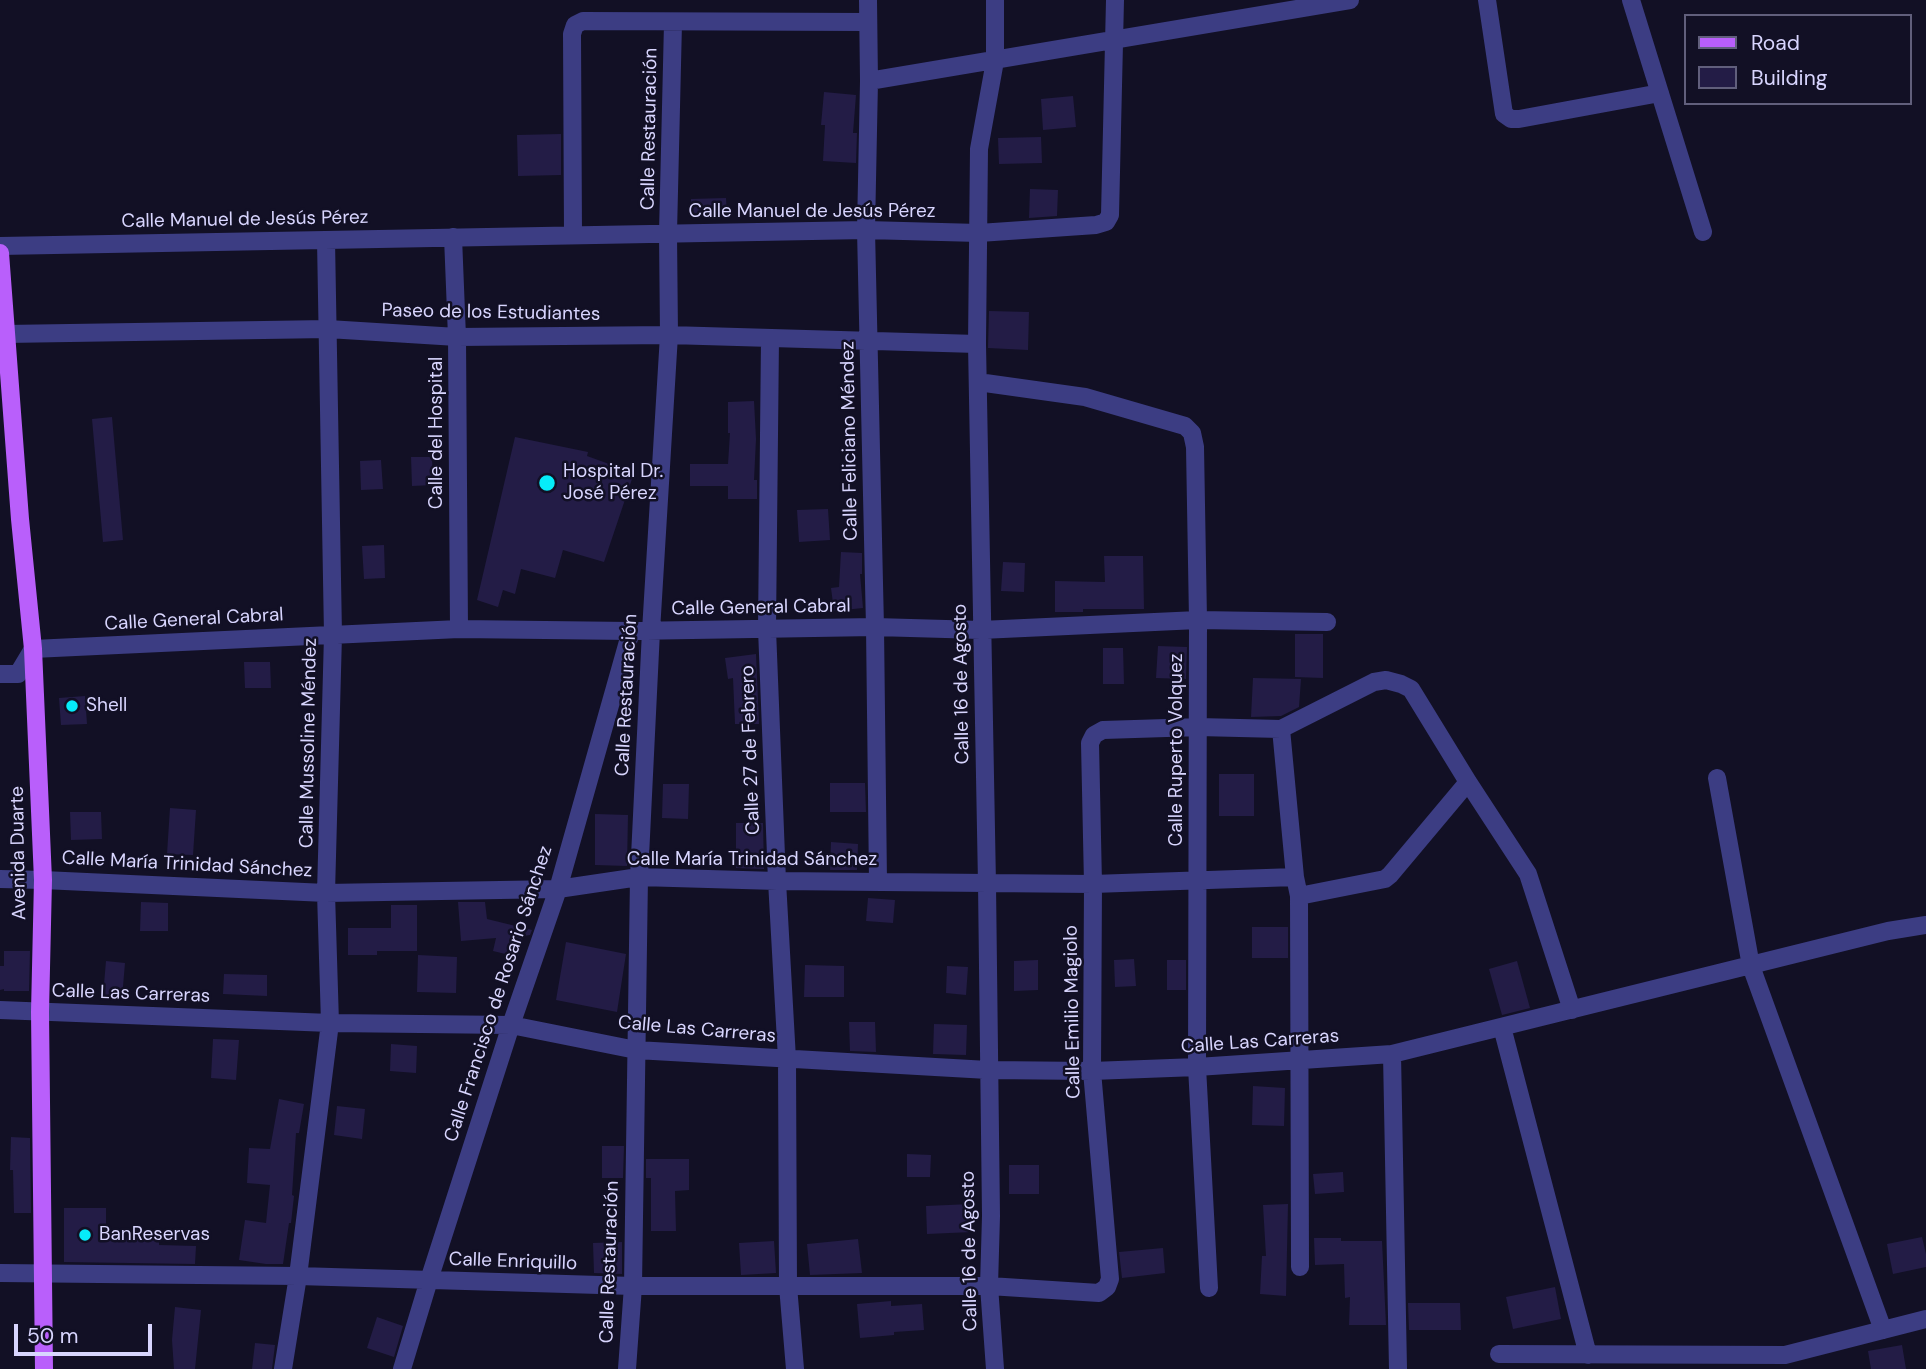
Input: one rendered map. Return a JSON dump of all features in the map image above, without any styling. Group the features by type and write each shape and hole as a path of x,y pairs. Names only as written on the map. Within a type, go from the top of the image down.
{"main road":[{"name":"Avenida Duarte","path":"0,253 20,519 33,649 43,880 40,1012 44,1369"}],"street":[{"name":"Calle Feliciano Méndez","path":"867,0 869,81 866,230 878,882"},
{"name":"Calle 16 de Agosto","path":"995,0 995,61 979,149 977,344 987,884 991,1216 989,1286 995,1369"},
{"name":"Calle Manuel de Jesús Pérez","path":"0,246 866,230 979,233 1096,225 1106,222 1110,215 1115,0"},
{"path":"869,81 1350,0"},
{"path":"1487,0 1504,114 1511,119 1660,93"},
{"path":"1631,0 1703,232"},
{"path":"573,235 572,34 575,25 583,21 868,22"},
{"name":"Calle Restauración","path":"627,1369 633,1286 639,877 669,335 668,233 673,23"},
{"name":"Calle del Hospital","path":"453,237 457,337 459,629"},
{"name":"Calle Mussoline Méndez","path":"283,1369 298,1276 330,1023 326,893 332,635 326,240"},
{"name":"Paseo de los Estudiantes","path":"5,334 328,329 457,337 669,335 977,344"},
{"name":"Calle 27 de Febrero","path":"770,338 767,629 787,1059 788,1286 794,1369"},
{"name":"Calle Ruperto Volquez","path":"978,382 1085,397 1185,426 1192,433 1195,447 1198,620 1197,1067 1209,1288"},
{"name":"Calle General Cabral","path":"33,649 459,629 651,631 875,627 981,630 1198,620 1327,622"},
{"name":"Calle Francisco de Rosario Sánchez","path":"402,1369 511,1025 558,888 631,631"},
{"path":"0,674 18,674 33,649"},
{"path":"1198,727 1281,729 1374,682 1386,680 1411,689 1528,874 1572,1010"},
{"name":"Calle Emilio Magiolo","path":"1107,1287 1110,1279 1092,1071 1093,884 1090,743 1094,735 1103,730 1198,727"},
{"path":"1281,729 1299,896 1300,1267"},
{"path":"1717,778 1751,966 1883,1330"},
{"path":"1299,896 1385,879 1468,782"},
{"name":"Calle María Trinidad Sánchez","path":"0,879 326,893 558,888 639,877 987,884 1093,884 1295,877"},
{"name":"Calle Las Carreras","path":"0,1010 330,1023 511,1025 636,1050 988,1070 1092,1071 1197,1067 1392,1054 1888,931 1926,925"},
{"path":"1502,1027 1588,1355"},
{"path":"1392,1054 1398,1369"},
{"name":"Calle Enriquillo","path":"0,1273 298,1276 633,1286 989,1286 1099,1293 1107,1287"},
{"path":"1499,1354 1786,1355 1926,1319"}],"building":[{"path":"824,92 856,95 853,133 857,133 856,163 823,161 825,125 821,125"},
{"path":"1073,96 1076,127 1043,130 1041,99"},
{"path":"561,134 561,175 518,176 517,135"},
{"path":"1041,137 1042,163 999,164 998,138"},
{"path":"1030,189 1058,190 1057,216 1029,218"},
{"path":"726,198 727,214 691,215 691,199"},
{"path":"989,311 1029,312 1028,350 988,348"},
{"path":"754,401 754,480 757,480 757,499 728,499 728,486 690,486 690,464 728,464 728,402"},
{"path":"112,417 123,540 103,542 92,419"},
{"path":"515,437 588,452 587,456 634,473 604,562 563,550 555,578 521,569 515,594 503,590 498,607 477,600"},
{"path":"411,457 432,457 433,485 412,486"},
{"path":"381,460 383,489 361,490 360,461"},
{"path":"828,509 830,540 799,542 797,510"},
{"path":"384,545 385,578 364,579 362,546"},
{"path":"841,552 862,553 860,574 863,608 834,611 831,588 839,587"},
{"path":"1104,556 1143,556 1144,609 1055,612 1055,581 1105,582"},
{"path":"1003,562 1025,563 1024,592 1001,591"},
{"path":"1295,634 1323,634 1323,678 1295,677"},
{"path":"1158,646 1187,647 1186,679 1156,678"},
{"path":"1103,648 1123,648 1124,684 1103,684"},
{"path":"756,654 759,724 735,724 733,678 728,679 725,658"},
{"path":"244,662 270,662 271,688 245,688"},
{"path":"1253,678 1301,679 1299,707 1281,716 1251,717"},
{"path":"85,696 87,724 61,725 59,698"},
{"path":"1219,774 1254,774 1254,816 1219,816"},
{"path":"830,783 865,783 866,812 830,812"},
{"path":"663,784 689,784 688,819 662,818"},
{"path":"170,808 196,810 193,855 167,854"},
{"path":"70,812 101,812 102,839 71,840"},
{"path":"595,814 628,815 627,866 595,865"},
{"path":"736,823 763,823 764,869 736,868"},
{"path":"831,842 858,844 857,870 830,870"},
{"path":"868,898 895,900 893,923 866,921"},
{"path":"141,902 168,903 168,931 140,931"},
{"path":"458,902 485,902 487,919 532,930 530,935 523,936 518,957 493,951 496,938 461,941"},
{"path":"391,905 417,905 417,951 377,951 377,955 348,955 348,928 391,928"},
{"path":"1252,927 1288,927 1288,958 1252,958"},
{"path":"566,942 626,954 617,1012 556,1000"},
{"path":"4,951 30,951 29,991 0,990 0,966 4,966"},
{"path":"418,955 457,957 456,993 417,992"},
{"path":"1134,959 1136,986 1115,987 1114,960"},
{"path":"1038,960 1038,990 1014,991 1014,961"},
{"path":"1167,960 1186,960 1186,990 1167,990"},
{"path":"106,961 125,963 122,998 103,996"},
{"path":"1517,961 1530,1008 1502,1015 1489,969"},
{"path":"805,965 844,966 844,997 804,997"},
{"path":"947,966 968,967 966,995 946,993"},
{"path":"224,974 267,975 267,996 223,994"},
{"path":"849,1022 875,1022 876,1052 850,1051"},
{"path":"934,1024 967,1025 966,1055 933,1054"},
{"path":"213,1039 239,1040 236,1080 211,1078"},
{"path":"391,1044 417,1046 416,1073 390,1071"},
{"path":"1253,1086 1285,1088 1284,1126 1252,1125"},
{"path":"279,1099 304,1104 299,1133 296,1133 294,1196 283,1264 239,1260 245,1220 266,1223 270,1185 247,1183 249,1148 270,1149"},
{"path":"337,1106 365,1109 362,1139 334,1135"},
{"path":"11,1137 30,1138 31,1213 14,1213 13,1170 10,1170"},
{"path":"602,1146 624,1146 623,1178 602,1178"},
{"path":"907,1154 931,1155 930,1177 907,1177"},
{"path":"646,1159 689,1159 689,1190 675,1191 676,1231 651,1231 651,1178 646,1178"},
{"path":"1009,1165 1039,1165 1039,1194 1009,1194"},
{"path":"1343,1172 1344,1192 1315,1194 1313,1174"},
{"path":"971,1204 972,1232 927,1234 926,1206"},
{"path":"1288,1204 1286,1296 1260,1294 1262,1256 1266,1256 1263,1205"},
{"path":"64,1208 106,1208 106,1238 159,1238 159,1245 196,1246 195,1264 64,1262"},
{"path":"1922,1237 1926,1267 1893,1274 1887,1244"},
{"path":"1314,1238 1382,1241 1386,1325 1349,1325 1350,1297 1345,1298 1344,1264 1315,1265"},
{"path":"858,1239 862,1273 810,1275 807,1244"},
{"path":"774,1241 776,1273 741,1275 739,1243"},
{"path":"622,1242 622,1274 594,1273 593,1243"},
{"path":"1163,1248 1165,1273 1122,1278 1119,1252"},
{"path":"1555,1287 1561,1319 1513,1329 1506,1297"},
{"path":"891,1301 891,1306 922,1304 924,1330 860,1338 857,1304"},
{"path":"1408,1303 1460,1303 1461,1330 1409,1330"},
{"path":"175,1307 201,1310 195,1369 174,1369 172,1340"},
{"path":"377,1317 403,1326 394,1357 367,1348"},
{"path":"255,1343 275,1345 272,1369 252,1369"},
{"path":"1902,1345 1906,1369 1871,1369 1868,1351"}],"place":[{"name":"Hospital Dr. José Pérez","path":"547,483"},
{"name":"Shell","path":"72,706"},
{"name":"BanReservas","path":"85,1235"}]}
